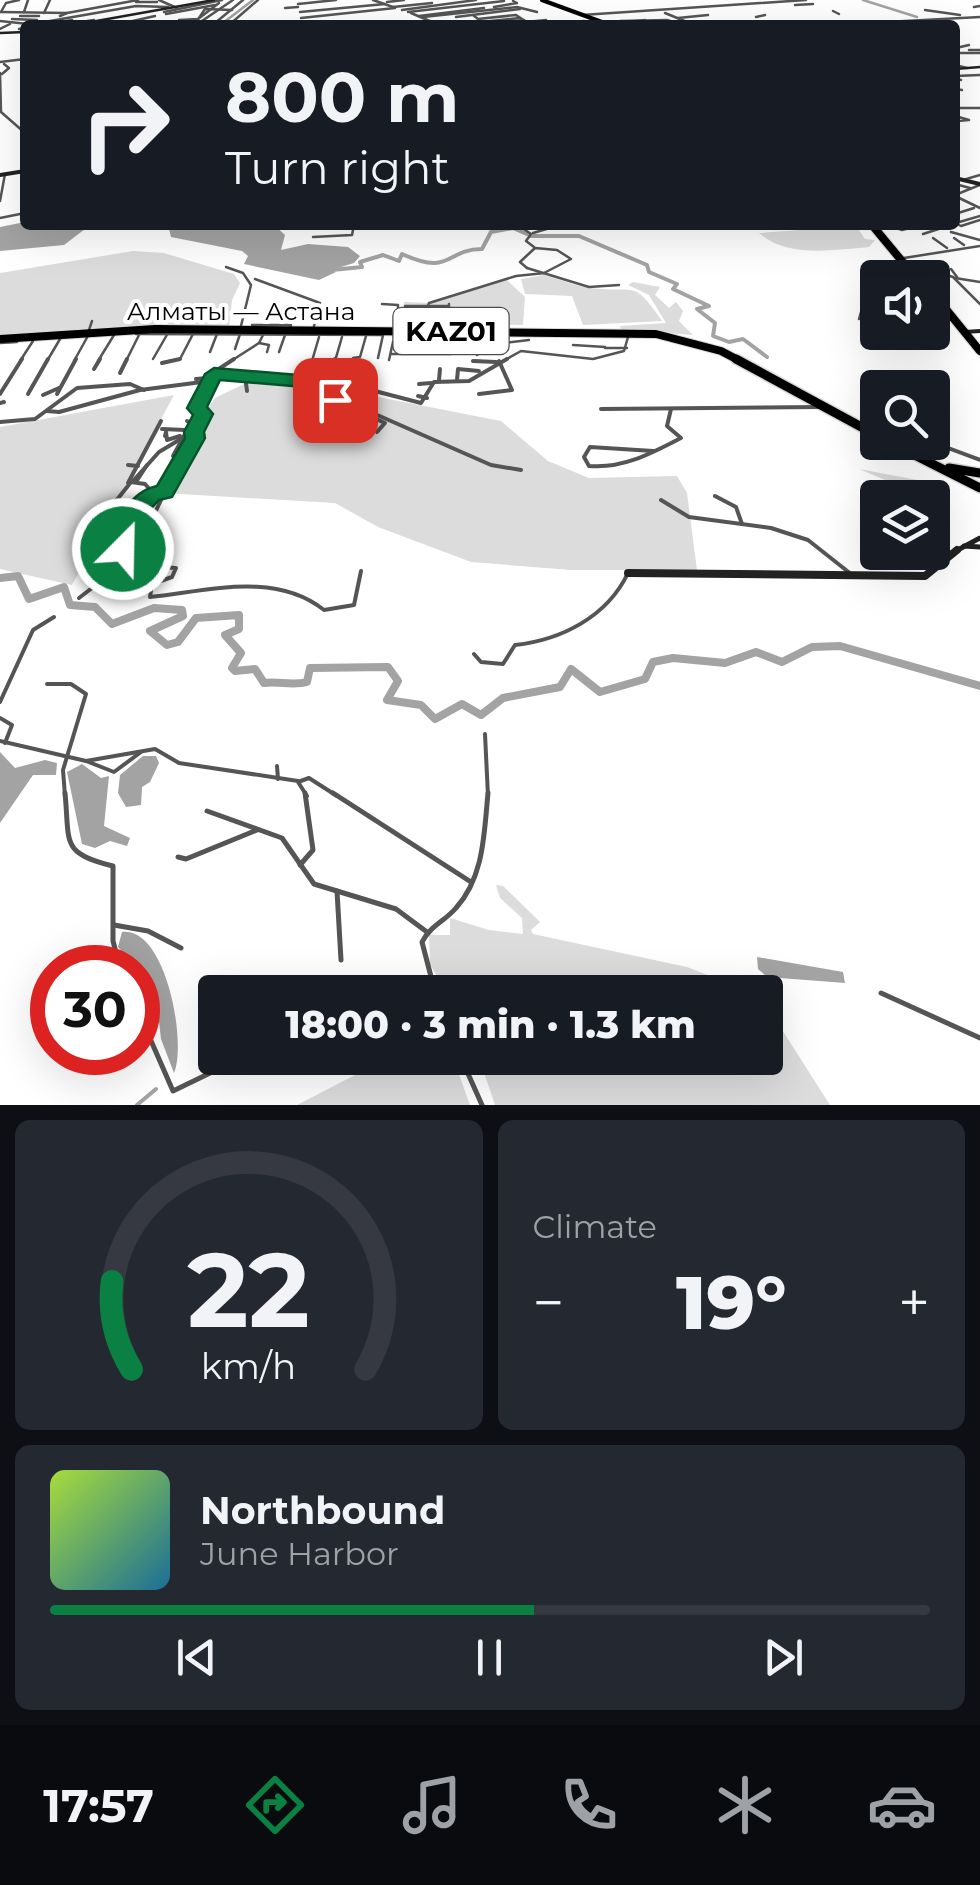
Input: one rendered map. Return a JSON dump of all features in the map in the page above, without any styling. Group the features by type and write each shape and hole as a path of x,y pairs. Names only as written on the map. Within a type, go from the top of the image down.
{"highway":[{"path":"541,0 600,20"},
{"path":"879,230 904,258"},
{"path":"879,230 903,260"},
{"path":"950,311 973,331 980,353"},
{"path":"950,317 980,353"},
{"name":"Алматы — Астана","path":"6,341 89,334 239,330 492,331 557,336 627,332 706,345 860,426"},
{"path":"924,460 980,473"},
{"path":"924,460 980,485"}],"main road":[{"path":"102,20 216,2"},
{"path":"628,572 926,576 963,546 980,538"},
{"path":"963,546 980,546"}],"street":[{"path":"0,31 14,16 18,0 6,2 1,13 14,16 39,20"},
{"path":"25,12 28,0"},
{"path":"44,13 50,0"},
{"path":"14,16 98,10 138,0"},
{"path":"144,0 176,7"},
{"path":"164,12 222,0"},
{"path":"164,12 222,0"},
{"path":"204,20 233,0"},
{"path":"219,20 243,0"},
{"path":"236,20 259,0"},
{"path":"298,6 312,0"},
{"path":"286,9 336,0"},
{"path":"406,11 443,0"},
{"path":"421,17 475,0"},
{"path":"117,6 158,1"},
{"path":"195,20 216,2"},
{"path":"298,6 301,18 390,2 510,2"},
{"path":"390,2 428,20"},
{"path":"414,14 488,2 510,2 537,12"},
{"path":"298,6 510,2"},
{"path":"421,17 510,2"},
{"path":"793,4 803,2"},
{"path":"582,14 814,2"},
{"path":"406,11 464,4"},
{"path":"36,14 37,5"},
{"path":"974,7 980,6"},
{"path":"52,20 142,7 176,7"},
{"path":"456,17 525,8"},
{"path":"211,9 232,10"},
{"path":"683,10 710,9"},
{"path":"925,10 980,17"},
{"path":"833,11 840,14"},
{"path":"0,21 25,12 36,14"},
{"path":"150,12 160,20"},
{"path":"164,12 178,15"},
{"path":"660,12 680,20"},
{"path":"48,20 67,13"},
{"path":"140,14 146,19"},
{"path":"666,20 656,17 668,14"},
{"path":"678,18 708,14"},
{"path":"756,18 765,14"},
{"path":"473,15 478,20"},
{"path":"14,16 20,28"},
{"path":"130,16 135,20"},
{"path":"141,20 155,16"},
{"path":"926,20 958,16"},
{"path":"846,18 851,20"},
{"path":"966,50 975,56"},
{"path":"2,62 9,67 1,74 1,112 20,129"},
{"path":"960,78 979,76"},
{"path":"0,201 2,175"},
{"path":"960,184 975,190"},
{"path":"960,194 980,184"},
{"path":"960,198 979,208"},
{"path":"960,203 965,201"},
{"path":"966,224 980,218"},
{"path":"960,224 980,228"},
{"path":"312,237 351,236 353,230"},
{"path":"527,230 546,230"},
{"path":"426,306 516,276 545,273 570,258 558,251 535,248 526,241 531,234 527,230"},
{"path":"923,234 935,230"},
{"path":"951,232 980,240"},
{"path":"971,238 980,234"},
{"path":"933,238 947,248"},
{"path":"954,238 964,245"},
{"path":"904,258 922,258 924,252 964,245 978,248"},
{"path":"535,248 520,262 527,268 589,287 619,285"},
{"path":"226,267 243,272 251,285 235,349"},
{"path":"516,276 527,268"},
{"path":"950,273 980,282"},
{"path":"954,274 980,304"},
{"path":"255,278 320,303 312,332 312,361"},
{"path":"448,324 449,298"},
{"path":"382,304 398,306 398,331"},
{"path":"404,306 449,306"},
{"path":"426,306 432,322 428,331"},
{"path":"403,314 449,315"},
{"path":"858,319 860,314"},
{"path":"492,316 492,331"},
{"path":"57,394 92,321"},
{"path":"252,324 265,330 259,344"},
{"path":"468,331 470,347 528,332"},
{"path":"973,331 980,338"},
{"path":"89,334 140,332"},
{"path":"120,373 140,332"},
{"path":"153,359 168,332 221,332"},
{"path":"210,352 221,332"},
{"path":"312,332 383,335 378,358"},
{"path":"620,342 627,332"},
{"path":"627,332 628,348"},
{"path":"279,352 287,333"},
{"path":"162,362 180,359 192,334"},
{"path":"94,369 114,335"},
{"path":"325,368 334,367 342,336"},
{"path":"353,358 360,358 366,336"},
{"path":"28,394 62,337"},
{"path":"0,394 32,340"},
{"path":"0,351 6,341"},
{"path":"451,354 390,357 394,342 469,343"},
{"path":"47,410 90,406 212,374 259,344 269,345 266,352"},
{"path":"479,355 487,350 486,345"},
{"path":"573,345 628,348"},
{"path":"419,384 469,381 496,362 525,350 590,359 615,356 628,348"},
{"path":"479,355 496,362 512,390 479,394"},
{"path":"229,359 237,356"},
{"path":"480,371 473,361 496,362"},
{"path":"198,377 246,375 372,388 415,403 427,398 440,369"},
{"path":"457,380 458,369 480,371"},
{"path":"112,506 148,463 198,421 203,414 197,408 212,374"},
{"path":"246,375 247,391"},
{"path":"322,383 334,396 386,424 376,432"},
{"path":"0,422 34,420 79,388 130,384 144,390"},
{"path":"43,394 59,388"},
{"path":"51,390 62,400"},
{"path":"334,396 491,465 521,470"},
{"path":"418,396 427,398"},
{"path":"602,409 824,407"},
{"path":"653,451 592,447 584,457 587,464 598,468 653,451 682,438 667,426 671,409"},
{"path":"178,430 198,421"},
{"path":"135,482 138,466 162,422"},
{"path":"173,456 189,422"},
{"path":"94,565 130,518 156,494 193,443 187,433 162,428"},
{"path":"165,436 169,440 187,433"},
{"path":"950,449 980,460"},
{"path":"128,465 138,466"},
{"path":"135,482 162,498 130,565 176,568 172,578 152,584 150,597 269,585 296,591 314,599 323,610 333,610 354,606 360,571"},
{"path":"715,496 736,507 738,520 746,527"},
{"path":"661,500 689,517 771,528 808,540 855,577"},
{"path":"113,582 131,529 130,518"},
{"path":"80,598 117,567"},
{"path":"474,654 482,662 503,664 515,645 551,640 571,632 582,618 597,612 600,604 620,591 628,572"},
{"path":"0,702 33,630 54,617"},
{"path":"46,684 70,684 86,694 66,758 70,845 80,858 113,866 117,945"},
{"path":"0,718 12,725 2,742 86,761 116,772 147,749"},
{"path":"429,975 422,952 427,932 456,910 479,872 484,843 485,734"},
{"path":"86,761 147,749 179,763 298,781 309,778 326,785 362,809 370,821 471,882"},
{"path":"278,766 278,778"},
{"path":"298,781 309,799 314,836 312,854 300,866"},
{"path":"207,811 279,836 314,884 396,909 427,932"},
{"path":"178,857 186,859 257,830"},
{"path":"339,890 334,898 341,960"},
{"path":"114,925 148,931 181,948"},
{"path":"880,993 980,1038"},
{"path":"160,1061 173,1091 206,1075"},
{"path":"469,1075 482,1105"}],"shaded area":[{"path":"20,223 20,230 84,230 64,245 0,251 0,227"},
{"path":"169,230 280,230 285,235 281,250 308,244 348,247 360,256 354,263 331,270 336,272 319,280 244,264 248,256 242,251 171,237"},
{"path":"859,230 865,239 875,240 869,247 796,249 759,233"},
{"path":"133,251 164,253 234,274 240,283 232,300 229,327 0,335 0,273"},
{"path":"544,275 585,287 632,290 645,298 662,321 583,325 572,296 525,294 521,279"},
{"path":"507,280 525,297 523,325 402,323 404,302 429,303"},
{"path":"633,282 660,287 655,295 669,308 676,302 683,311 679,321 693,335 621,330 620,326 666,323 649,295 628,285"},
{"path":"250,381 322,386 501,421 548,461 589,478 677,476 687,493 697,570 571,570 471,562 378,527 335,503 164,493 186,439 215,398"},
{"path":"174,395 72,585 0,569 0,427"},
{"path":"859,469 918,480 885,480"},
{"path":"0,752 15,768 45,760 57,763 56,775 33,775 0,823"},
{"path":"143,756 156,756 159,763 150,782 142,787 141,805 126,807 118,793 120,775"},
{"path":"82,764 101,778 109,776 104,826 130,838 127,846 110,841 95,848 82,844 67,772"},
{"path":"496,885 503,886 540,922 531,930 533,934 687,967 707,975 436,975 430,964 429,935 450,935 450,918 489,930 523,934 522,918 500,898"},
{"path":"122,932 137,935 149,945 119,945"},
{"path":"757,957 843,972 845,983 783,978 783,975 765,975 758,969"},
{"path":"160,964 178,1037 174,1073 161,1039"},
{"path":"783,1031 830,1105 495,1105 485,1075 783,1075"},
{"path":"355,1075 459,1075 470,1105 297,1105"}],"waterway":[{"path":"227,20 253,0"},
{"path":"863,0 917,17"},
{"path":"322,271 362,267 360,262 383,255 399,261 402,254 440,263 482,249 491,232 502,230"},
{"path":"518,230 527,234"},
{"path":"530,236 579,236 647,265 649,272 677,284 673,289 709,306 697,309 715,323 713,336 729,342 743,339 767,357"},
{"path":"0,578 18,576 29,599 64,587 70,605 95,607 112,624 154,608 182,610 183,616 150,631 167,645 178,642 196,618 239,615 239,629 225,635 241,653 232,668 235,671 255,669 264,683 296,684 307,682 310,668 388,667 398,681 387,700 421,705 435,719 462,704 481,715 503,698 560,687 571,669 600,692 645,679 653,662 673,658 725,663 756,652 782,662 812,647 840,646 980,686"},
{"path":"137,1105 156,1089"}],"route":[{"path":"123,549 132,525 131,516 152,494 164,492 195,438 196,425 203,414 197,408 214,374 322,383 335,400"}]}
